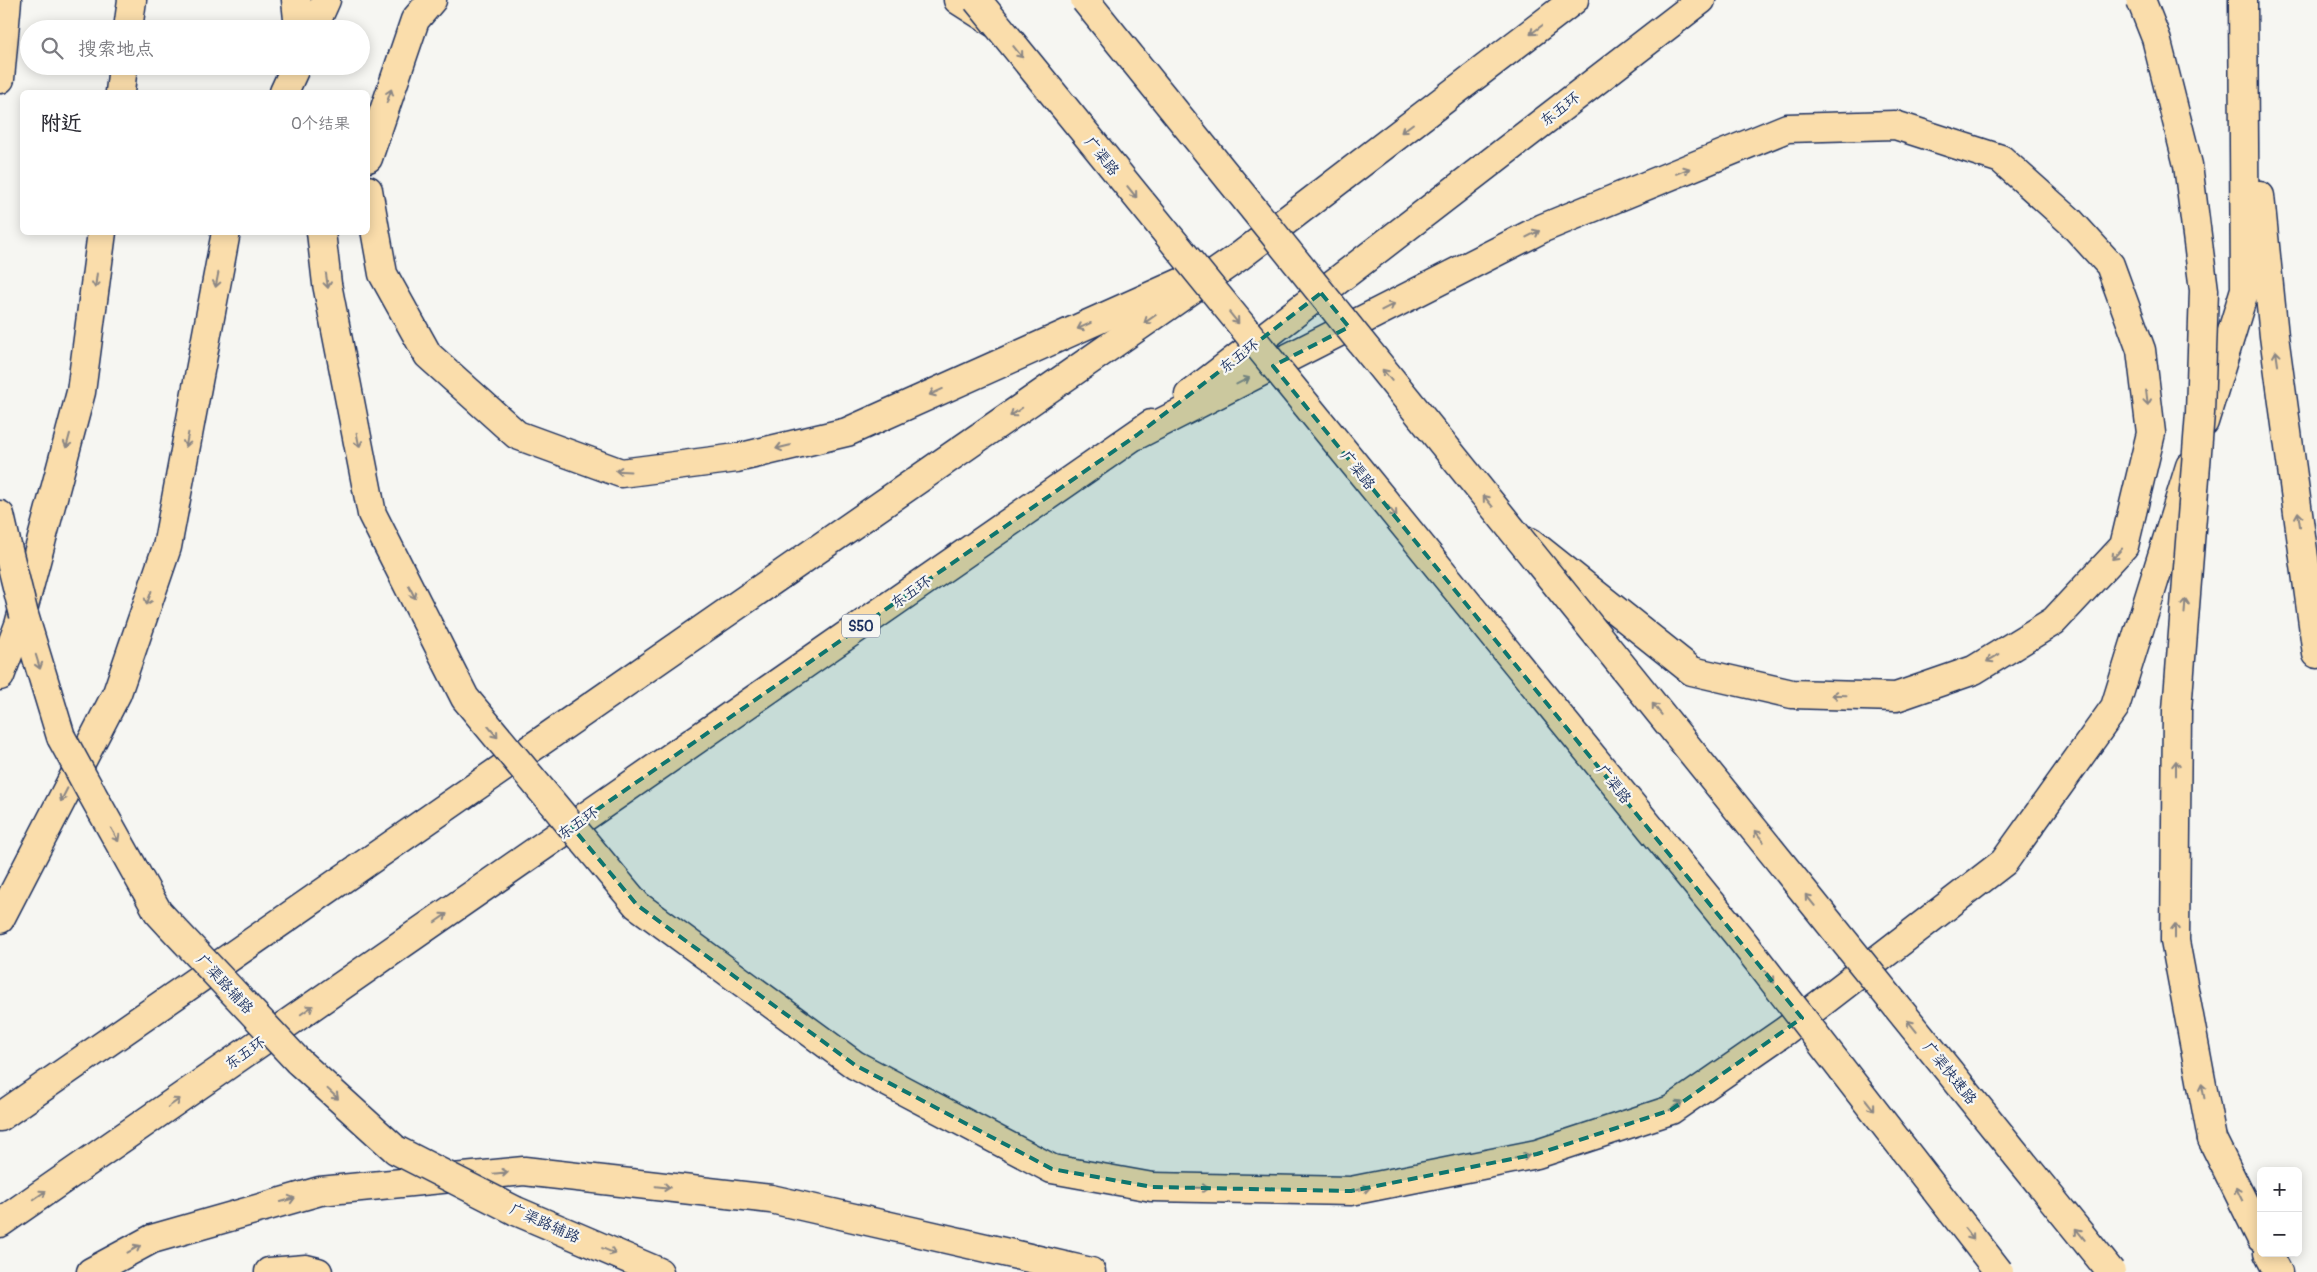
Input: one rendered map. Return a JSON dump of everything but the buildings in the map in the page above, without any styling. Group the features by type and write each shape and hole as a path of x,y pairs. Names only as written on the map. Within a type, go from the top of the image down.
{"main road":[{"path":"0,79 7,0"},
{"path":"129,20 132,0"},
{"path":"296,0 299,20"},
{"path":"317,20 326,0"},
{"path":"370,152 415,20 432,0"},
{"path":"958,0 994,23"},
{"name":"广渠路","path":"977,0 1740,938 1999,1272"},
{"path":"1085,0 1507,524 1692,671 1792,694 1896,697 1974,670 2054,621 2124,546 2151,433 2141,350 2110,265 2070,220 2001,159 1895,125 1787,128 1543,228 1138,435"},
{"path":"0,1117 1240,256 1574,0"},
{"name":"东五环","path":"0,1223 1138,435 1701,0"},
{"path":"2142,0 2156,38 2188,165 2204,290 2200,413 2177,710 2175,941 2212,1138 2257,1230"},
{"path":"2243,13 2274,336 2317,654"},
{"path":"321,235 327,284 372,514 465,698 637,906 855,1065 1052,1170 1152,1187 1351,1191 1537,1154 1671,1110 1785,1031 2004,862 2115,707 2245,289 2243,13"},
{"path":"120,90 122,75"},
{"path":"285,90 292,75"},
{"path":"305,75 306,90"},
{"path":"370,201 383,274 428,355 517,435 621,473 737,458 847,432 1240,256"},
{"path":"0,676 19,625 81,392 102,235"},
{"path":"0,920 116,693 167,547 225,235"},
{"name":"广渠路辅路","path":"0,515 24,615 61,737 158,912 298,1060 396,1150 516,1211 659,1272"},
{"name":"广渠快速路","path":"1507,524 2111,1272"},
{"path":"91,1272 152,1239 320,1191 524,1171 771,1199 1091,1272"},
{"path":"2270,1257 2278,1272"},
{"path":"269,1272 306,1269 318,1272"}],"highlighted area":[{"path":"1321,293 1349,327 1273,366 1802,1018 1671,1110 1537,1154 1351,1191 1152,1187 1052,1169 855,1065 637,905 572,827 1137,435"}]}
